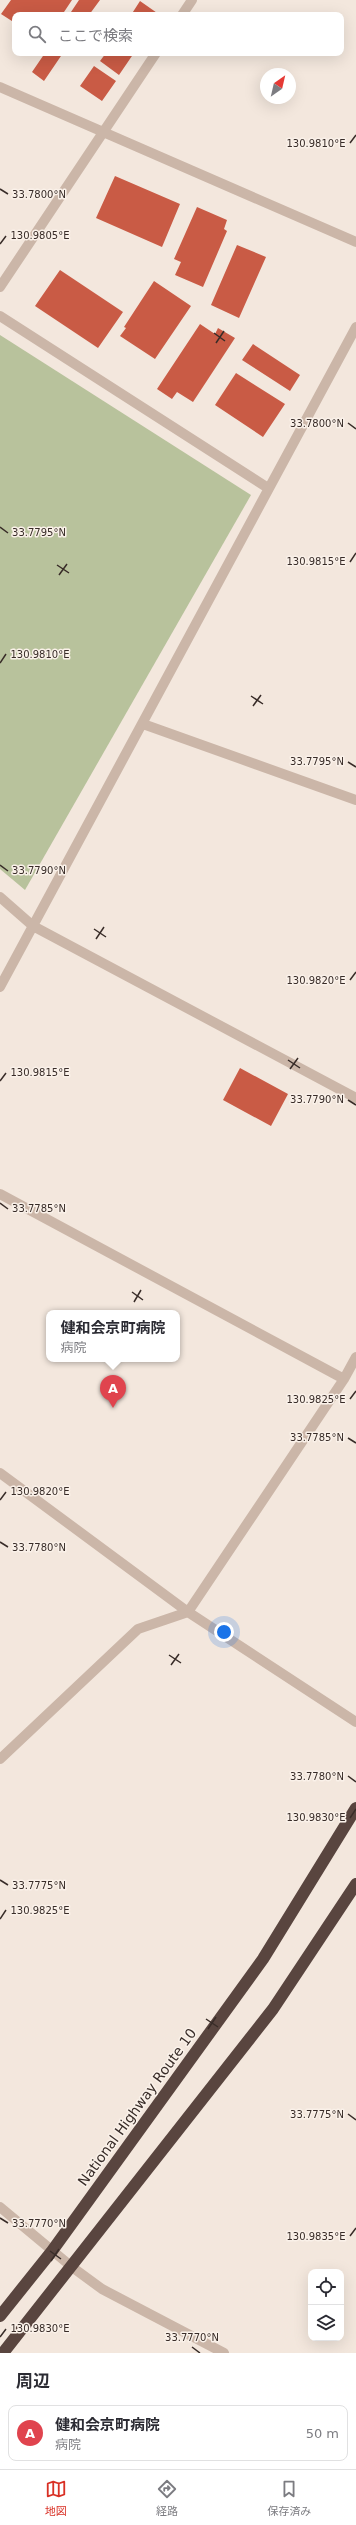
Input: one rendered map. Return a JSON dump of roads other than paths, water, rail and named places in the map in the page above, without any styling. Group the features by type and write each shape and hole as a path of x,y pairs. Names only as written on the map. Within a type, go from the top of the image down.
{"highway":[{"name":"National Highway Route 10","path":"0,2316 52,2251 263,1959 356,1808"},
{"path":"2,2353 72,2267 272,2009 356,1884"}],"street":[{"path":"184,12 192,0"},
{"path":"0,287 154,56"},
{"path":"0,87 356,242"},
{"path":"0,316 268,488"},
{"path":"0,987 356,327"},
{"path":"143,724 356,800"},
{"path":"0,897 33,926 356,1098"},
{"path":"0,1194 344,1379"},
{"path":"0,1759 138,1629 188,1612 344,1379 356,1357"},
{"path":"0,1473 188,1612 356,1722"},
{"path":"0,2207 72,2267 102,2288 224,2353"}],"place":[{"name":"健和会京町病院","path":"113,1408"}]}
